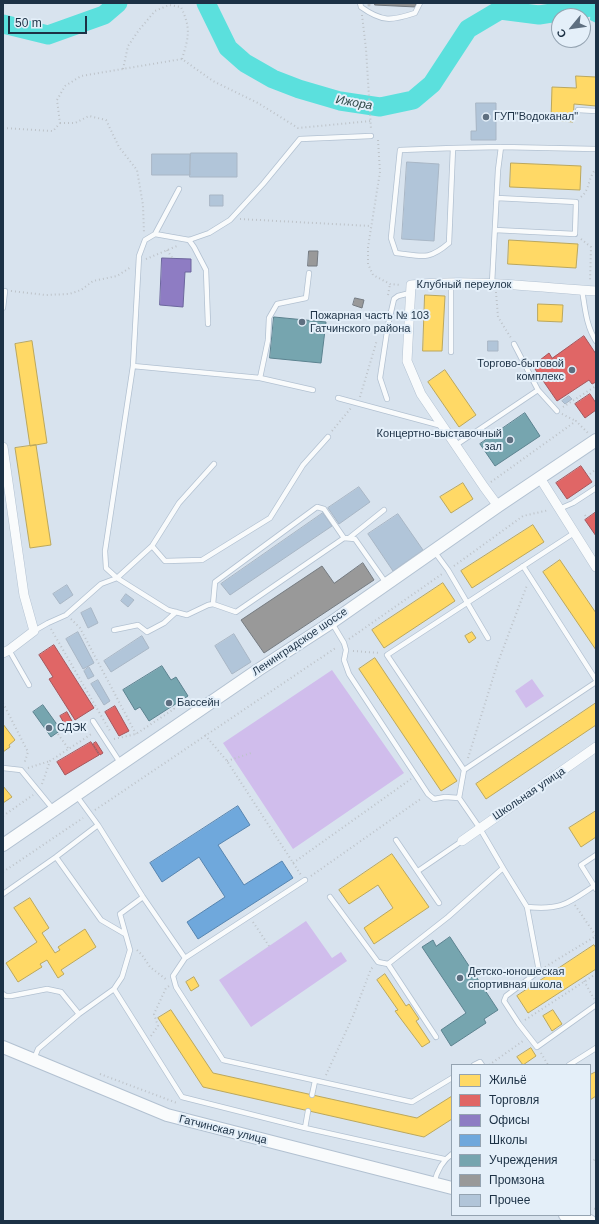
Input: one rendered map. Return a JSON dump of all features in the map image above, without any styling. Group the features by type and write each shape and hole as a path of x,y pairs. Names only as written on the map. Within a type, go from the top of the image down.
{"main road":[{"name":"Ленинградское шоссе","path":"3,845 258,670 332,622 540,478 593,437"},
{"name":"Гатчинская улица","path":"3,1047 167,1115 451,1188"},
{"path":"570,1216 590,1221"}],"street":[{"name":"Клубный переулок","path":"498,506 421,394 407,361 410,285 493,283 590,290"},
{"path":"3,447 24,596 34,631 6,651"},
{"path":"540,478 595,564"},
{"name":"Школьная улица","path":"462,841 479,827 596,747"}],"lane":[{"path":"360,5 371,14 384,19 402,17 415,13 420,3"},
{"path":"578,110 596,111"},
{"path":"155,234 189,240 209,233 230,220 263,184 300,139 371,136"},
{"path":"454,148 449,243 437,253 425,257 396,253 391,238 400,150 454,148 501,147 596,149"},
{"path":"493,283 498,170 501,147"},
{"path":"178,189 155,234 144,240 139,256 133,366 105,551 106,568 117,578 168,610 187,614 214,604 236,612 346,538 384,510"},
{"path":"495,230 575,234 576,202 497,198"},
{"path":"189,240 206,270 208,324"},
{"path":"260,378 268,340 269,318 277,304 306,298 309,273"},
{"path":"451,284 451,352"},
{"path":"590,290 586,318 591,334 596,341"},
{"path":"3,308 5,291"},
{"path":"388,399 380,378 388,325 394,299 398,296 410,293"},
{"path":"514,344 538,390 557,411"},
{"path":"133,366 260,378 313,390"},
{"path":"456,444 538,390"},
{"path":"338,398 444,426"},
{"path":"152,546 165,561 202,560 270,518 303,465 328,437"},
{"path":"34,631 48,623 66,616 100,584 117,578 152,546 179,503 214,464"},
{"path":"559,509 573,503 596,488"},
{"path":"214,604 215,582 317,507 324,509 346,538 355,539 386,584"},
{"path":"574,532 387,655 464,770 459,798 479,827 502,868 527,907 539,971 506,996 504,1001 519,1024 537,1047 596,1004"},
{"path":"434,551 448,570 466,603 488,638"},
{"path":"464,770 596,681 523,566"},
{"path":"114,630 138,625 148,632 164,623 176,612"},
{"path":"332,622 344,643 346,650 344,660 349,674 428,794 434,798 459,798"},
{"path":"6,651 29,685"},
{"path":"93,721 121,764"},
{"path":"3,768 21,770 54,810"},
{"path":"76,795 98,825 185,958"},
{"path":"3,894 56,857 98,825"},
{"path":"396,840 439,903"},
{"path":"418,871 462,841"},
{"path":"527,907 554,908 567,904 595,888 581,865 596,855"},
{"path":"56,857 101,920 125,934"},
{"path":"388,964 448,917 502,868"},
{"path":"305,880 185,958 173,976 176,987 223,1060 412,1102 451,1079"},
{"path":"33,1060 38,1049 114,988 122,977 130,950 120,914 144,897"},
{"path":"330,897 378,962 388,964 436,1037"},
{"path":"114,988 182,1097 305,1128 444,1159"},
{"path":"3,994 6,996 11,996 47,989 61,992 80,1014"},
{"path":"571,1064 596,1048"},
{"path":"312,1095 315,1081"},
{"path":"305,1128 308,1111"},
{"path":"434,1183 436,1174 444,1159 451,1155"}],"path":[{"path":"123,69 128,46 139,30 155,11 169,4 181,7 187,20 189,38 182,59"},
{"path":"3,128 53,132 60,123 57,100 65,86 81,76 182,59 213,81 258,103 298,128 370,121 366,49 360,5"},
{"path":"60,123 75,123 89,116 106,120 119,148 137,170 143,205 144,240"},
{"path":"371,136 378,138 380,172 368,248 368,264 373,275 390,284 388,298"},
{"path":"576,202 586,194 593,172 596,169"},
{"path":"230,220 243,219 371,226"},
{"path":"575,234 590,247 590,290"},
{"path":"5,291 46,295 69,294 80,290 93,281 117,276 139,262 189,240"},
{"path":"167,250 172,258"},
{"path":"493,283 498,317 514,344"},
{"path":"328,437 360,398 379,334"},
{"path":"557,411 596,387"},
{"path":"557,411 576,421 593,437"},
{"path":"484,486 576,421"},
{"path":"590,474 596,469"},
{"path":"3,872 344,643 523,516 559,509"},
{"path":"585,514 587,518"},
{"path":"464,770 497,665 527,583 523,566"},
{"path":"66,616 80,628 136,734"},
{"path":"48,623 110,732"},
{"path":"346,650 360,653 387,655"},
{"path":"3,703 28,752 21,770"},
{"path":"21,770 50,761 96,731 105,741 136,734 174,709 172,706"},
{"path":"58,734 68,748"},
{"path":"205,735 227,761 305,880 428,794"},
{"path":"227,761 251,753"},
{"path":"3,816 40,790 50,761"},
{"path":"293,863 416,775"},
{"path":"539,971 596,936 572,901"},
{"path":"250,917 269,946"},
{"path":"127,941 142,954 150,967 172,984 166,988 154,1014 158,1026 147,1041"},
{"path":"323,1082 353,1016 371,969 378,962"},
{"path":"519,1024 596,974"},
{"path":"584,981 596,1004"},
{"path":"490,1064 529,1037"},
{"path":"537,1047 547,1064"}],"shaded area":[{"path":"591,3 596,3 596,23 591,20"},
{"path":"332,670 404,773 293,849 223,743"},
{"path":"532,679 544,696 526,708 515,691"},
{"path":"306,921 332,958 341,952 347,961 251,1027 219,980"}],"building: Жильё":[{"path":"576,76 596,77 596,106 574,104 573,122 551,120 552,87 576,88"},
{"path":"511,163 581,166 580,190 510,187"},
{"path":"509,240 578,244 576,268 508,264"},
{"path":"425,295 445,296 442,351 423,351"},
{"path":"538,304 563,305 562,322 538,321"},
{"path":"32,341 47,443 30,446 15,344"},
{"path":"445,370 476,415 459,427 428,382"},
{"path":"36,445 51,545 30,548 15,448"},
{"path":"463,483 473,499 451,513 440,497"},
{"path":"533,525 544,542 472,588 461,571"},
{"path":"560,560 596,613 596,650 543,572"},
{"path":"443,583 455,601 384,648 372,630"},
{"path":"472,632 476,638 469,643 465,636"},
{"path":"375,658 457,781 441,791 359,669"},
{"path":"596,703 596,725 486,799 476,784"},
{"path":"3,724 15,740 9,745 10,747 3,752"},
{"path":"3,786 12,797 3,803"},
{"path":"596,811 596,837 581,847 569,828"},
{"path":"392,854 429,907 374,944 364,928 393,908 378,885 349,904 339,890"},
{"path":"30,898 49,928 42,933 55,953 60,950 58,947 85,929 96,947 61,970 64,974 58,978 47,960 40,964 42,967 18,982 6,963 37,942 14,908"},
{"path":"594,945 596,948 596,969 528,1013 517,996"},
{"path":"385,974 406,1006 409,1004 419,1019 416,1021 430,1042 422,1047 395,1011 398,1010 377,980"},
{"path":"194,977 199,986 191,991 186,982"},
{"path":"171,1010 213,1073 417,1118 451,1097 451,1120 424,1137 203,1087 158,1018"},
{"path":"553,1010 562,1024 552,1031 543,1016"},
{"path":"531,1048 536,1056 524,1064 522,1064 517,1057"},
{"path":"596,1072 596,1096 591,1099 591,1074"}],"building: Торговля":[{"path":"584,336 596,354 596,382 592,384 589,380 557,401 535,369 543,364 540,360 549,353 552,358"},
{"path":"590,394 596,403 596,410 585,418 575,404"},
{"path":"581,466 592,482 567,499 556,483"},
{"path":"596,512 596,536 585,520"},
{"path":"54,645 94,708 75,720 49,679 53,677 39,655"},
{"path":"115,706 129,731 119,736 105,712"},
{"path":"67,712 72,721 65,725 60,716"},
{"path":"91,742 99,755 65,775 57,762"},
{"path":"96,742 103,753 100,755 93,744"}],"building: Офисы":[{"path":"162,258 191,259 191,272 185,272 183,307 160,305"}],"building: Школы":[{"path":"238,806 250,825 218,845 244,885 282,861 293,878 198,939 187,922 225,897 199,857 162,882 150,863"}],"building: Учреждения":[{"path":"274,317 326,322 321,363 270,358"},
{"name":"Концертно-выставочный зал","path":"525,413 540,436 495,466 480,444"},
{"path":"162,666 171,680 176,677 188,696 149,721 140,707 135,710 123,690"},
{"path":"43,705 61,730 51,737 33,712"},
{"name":"Детско-юношеская спортивная школа","path":"450,937 498,1010 484,1019 486,1023 451,1046 441,1030 466,1013 422,947 433,940 436,946"}],"building: Промзона":[{"path":"375,3 416,3 416,7 375,5"},
{"path":"309,251 318,251 317,266 308,266"},
{"path":"355,298 364,300 362,308 353,305"},
{"path":"363,563 374,580 264,653 241,620 322,566 334,583"}],"building: Прочее":[{"name":"ГУП\"Водоканал\"","path":"476,103 496,103 496,140 471,140 471,131 476,131"},
{"path":"191,153 237,153 237,177 190,177"},
{"path":"152,154 190,154 190,175 152,175"},
{"path":"407,162 439,164 434,241 402,239"},
{"path":"210,195 223,195 223,206 210,206"},
{"path":"488,341 498,341 498,351 488,351"},
{"path":"569,396 572,399 565,404 562,401"},
{"path":"359,487 370,502 339,524 328,508"},
{"path":"323,513 332,526 230,595 221,584"},
{"path":"398,514 423,550 393,571 368,534"},
{"path":"67,585 73,595 60,604 53,594"},
{"path":"126,594 134,600 128,607 121,601"},
{"path":"91,608 98,623 88,628 81,613"},
{"path":"78,632 94,663 83,669 66,639"},
{"path":"234,634 251,662 232,674 215,646"},
{"path":"142,636 149,648 111,672 104,661"},
{"path":"89,667 94,676 88,679 84,671"},
{"path":"98,680 110,701 104,705 91,684"}],"waterway":[{"path":"3,24 48,35 104,15 118,3"},
{"name":"Ижора","path":"206,3 228,48 245,63 273,79 299,89 340,101 380,107 413,100 432,84 468,29 500,10 539,15 590,7 596,8"}],"place":[{"name":"ГУП\"Водоканал\"","path":"486,117"},
{"name":"Пожарная часть № 103 Гатчинского района","path":"302,322"},
{"name":"Торгово-бытовой комплекс","path":"572,370"},
{"name":"Концертно-выставочный зал","path":"510,440"},
{"name":"Бассейн","path":"169,703"},
{"name":"СДЭК","path":"49,728"},
{"name":"Детско-юношеская спортивная школа","path":"460,978"}]}
